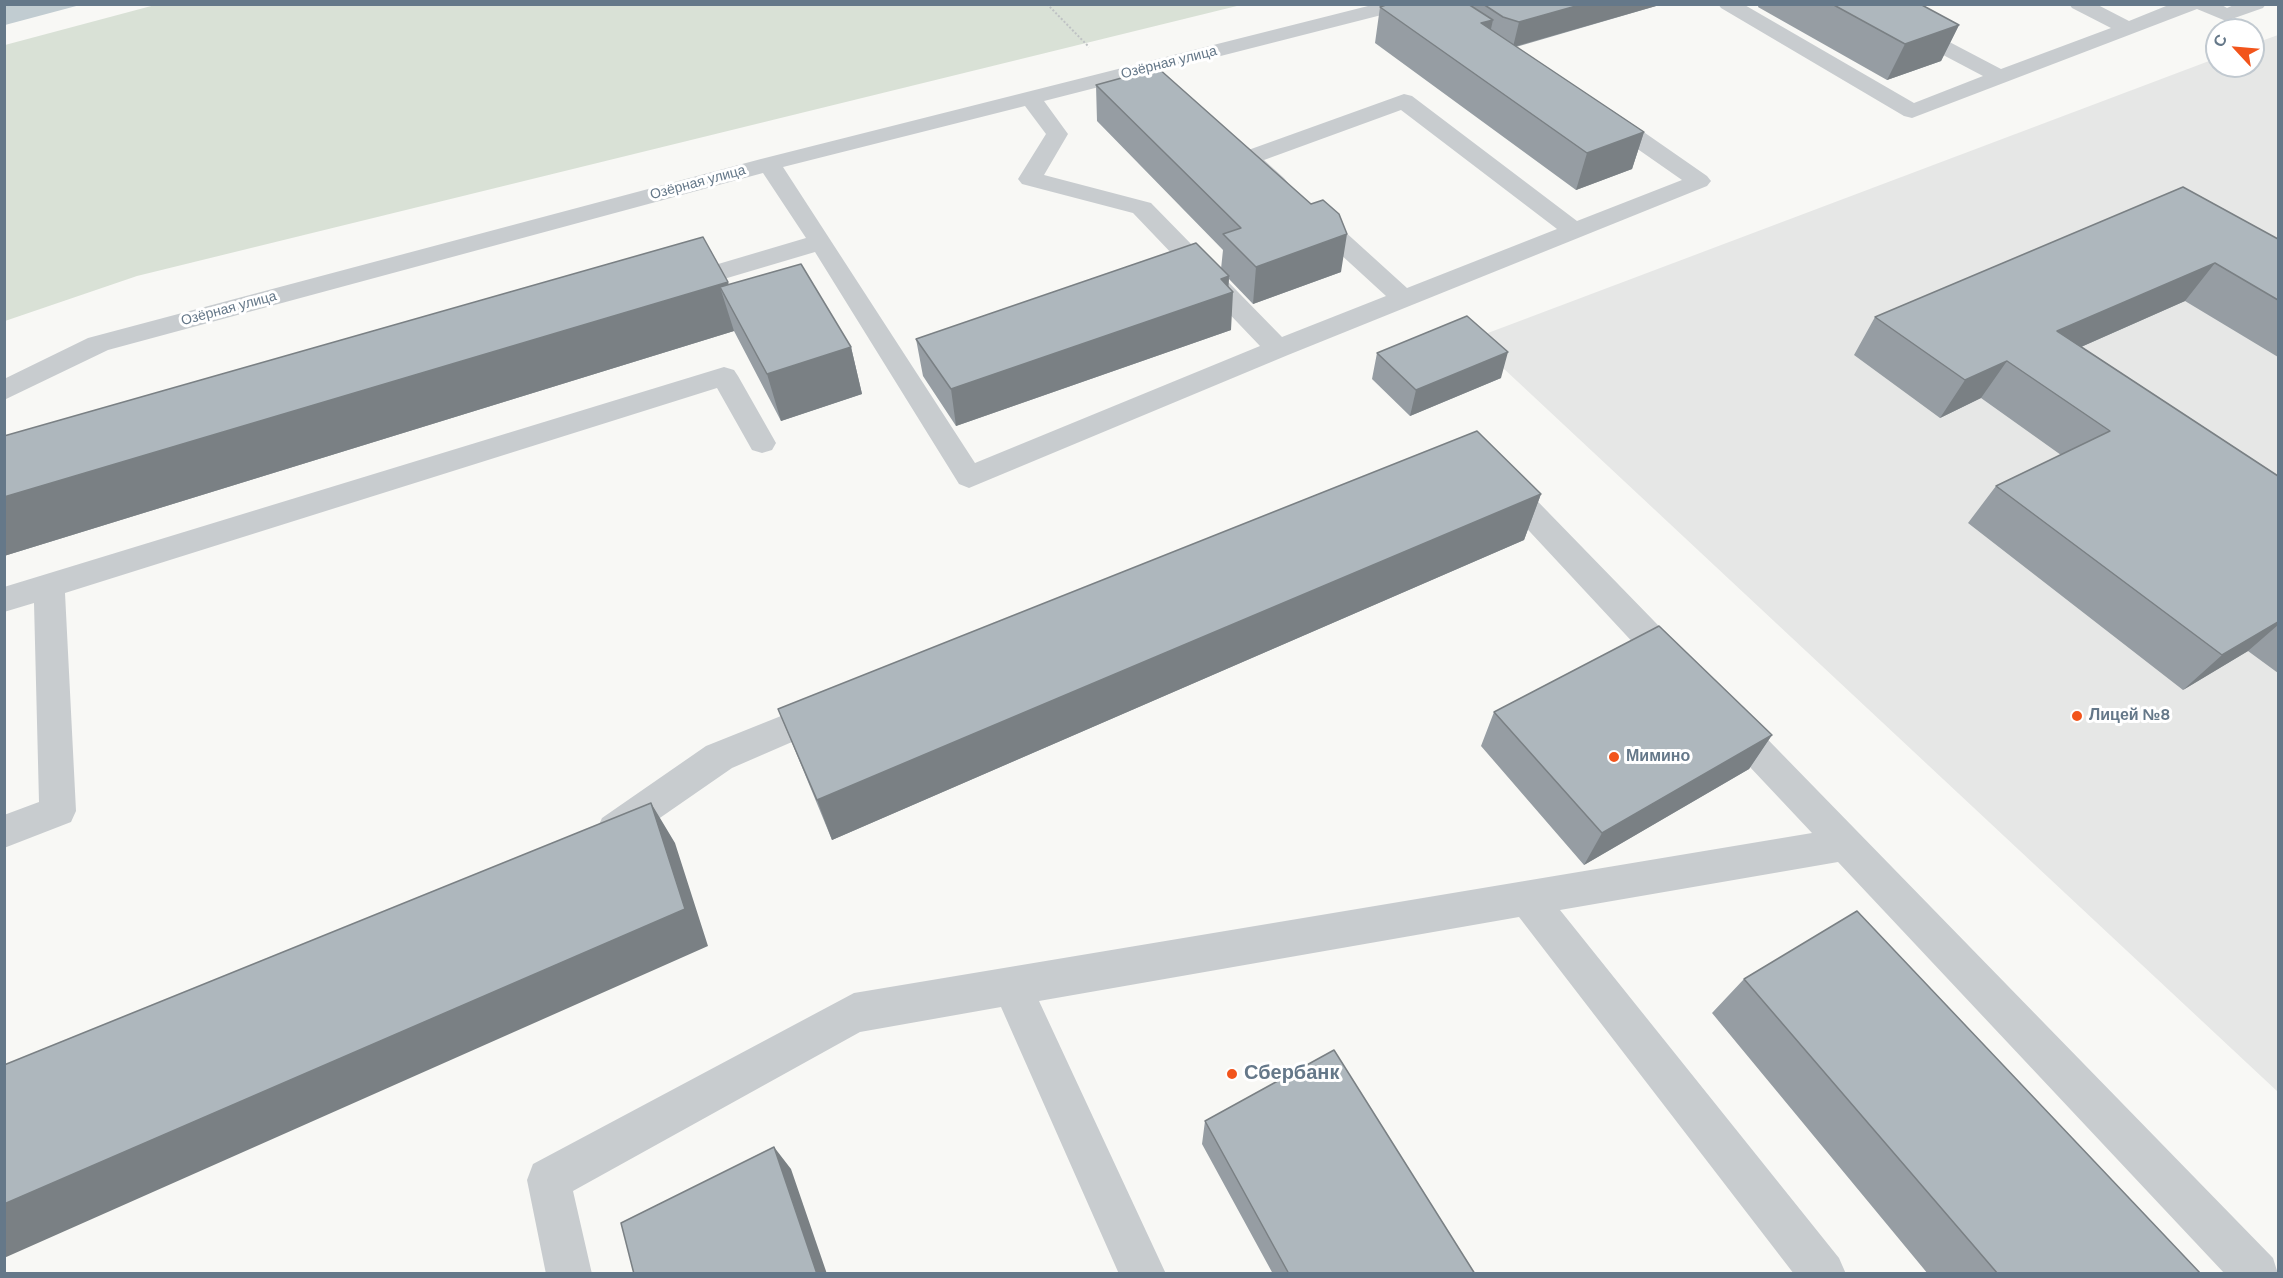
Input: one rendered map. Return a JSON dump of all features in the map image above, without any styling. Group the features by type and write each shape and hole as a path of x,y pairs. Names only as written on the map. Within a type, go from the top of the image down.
{"street":[{"name":"Озёрная улица","path":"4,391 98,344 769,164 1402,4"},
{"path":"1728,4 1912,111 2191,4"},
{"path":"1861,4 2000,77"},
{"path":"2079,4 2128,27"},
{"path":"2204,4 2226,15 2256,4"},
{"path":"1031,98 1057,134 1030,179 1142,208 1278,349"},
{"path":"1404,299 1248,158 1404,100 1575,231"},
{"path":"769,164 969,477 1278,349 1700,180 1582,100"},
{"path":"660,290 821,243"},
{"path":"4,600 724,376 762,443"},
{"path":"1479,460 2257,1274"},
{"path":"4,832 58,811 49,586"},
{"path":"587,843 609,833 719,756 852,701"},
{"path":"569,1274 549,1179 854,1013 1846,844"},
{"path":"1527,898 1823,1274"},
{"path":"1012,986 1143,1274"}],"path":[{"path":"1047,4 1118,76"}],"shaded area":[{"path":"5,4 80,4 80,5 5,25"},
{"path":"155,5 1241,5 137,276 5,321 5,45"},
{"name":"Лицей №8","path":"2278,35 2278,1092 1472,339 2205,63 2205,78 2265,78 2265,40"}],"building":[{"path":"1389,4 1468,4 1493,20 1481,23 1644,132 1587,153 1380,7"},
{"path":"1483,4 1583,4 1519,22 1503,17"},
{"path":"1832,4 1920,4 1959,25 1905,44"},
{"path":"1158,68 1311,204 1323,200 1339,214 1347,234 1256,267 1223,234 1241,228 1096,85"},
{"path":"2183,187 2278,239 2278,300 2215,263 2057,331 2278,476 2278,622 2222,655 1996,486 2110,431 2007,361 1965,380 1875,317"},
{"path":"703,237 728,282 4,497 4,436"},
{"path":"1196,243 1229,276 1221,279 1233,292 951,389 916,339"},
{"path":"801,264 851,347 767,374 720,287"},
{"path":"1467,316 1508,352 1416,390 1377,353"},
{"path":"1477,431 1541,494 817,800 778,709"},
{"name":"Мимино","path":"1659,626 1772,735 1602,833 1494,712"},
{"path":"651,803 685,909 4,1204 4,1065"},
{"path":"1857,911 2201,1274 1998,1274 1744,979"},
{"path":"1334,1050 1475,1274 1289,1274 1205,1121"},
{"path":"774,1147 817,1274 634,1274 621,1223"}],"place":[{"name":"Лицей №8","path":"2077,716"},
{"name":"Мимино","path":"1614,757"},
{"name":"Сбербанк","path":"1232,1074"}]}
